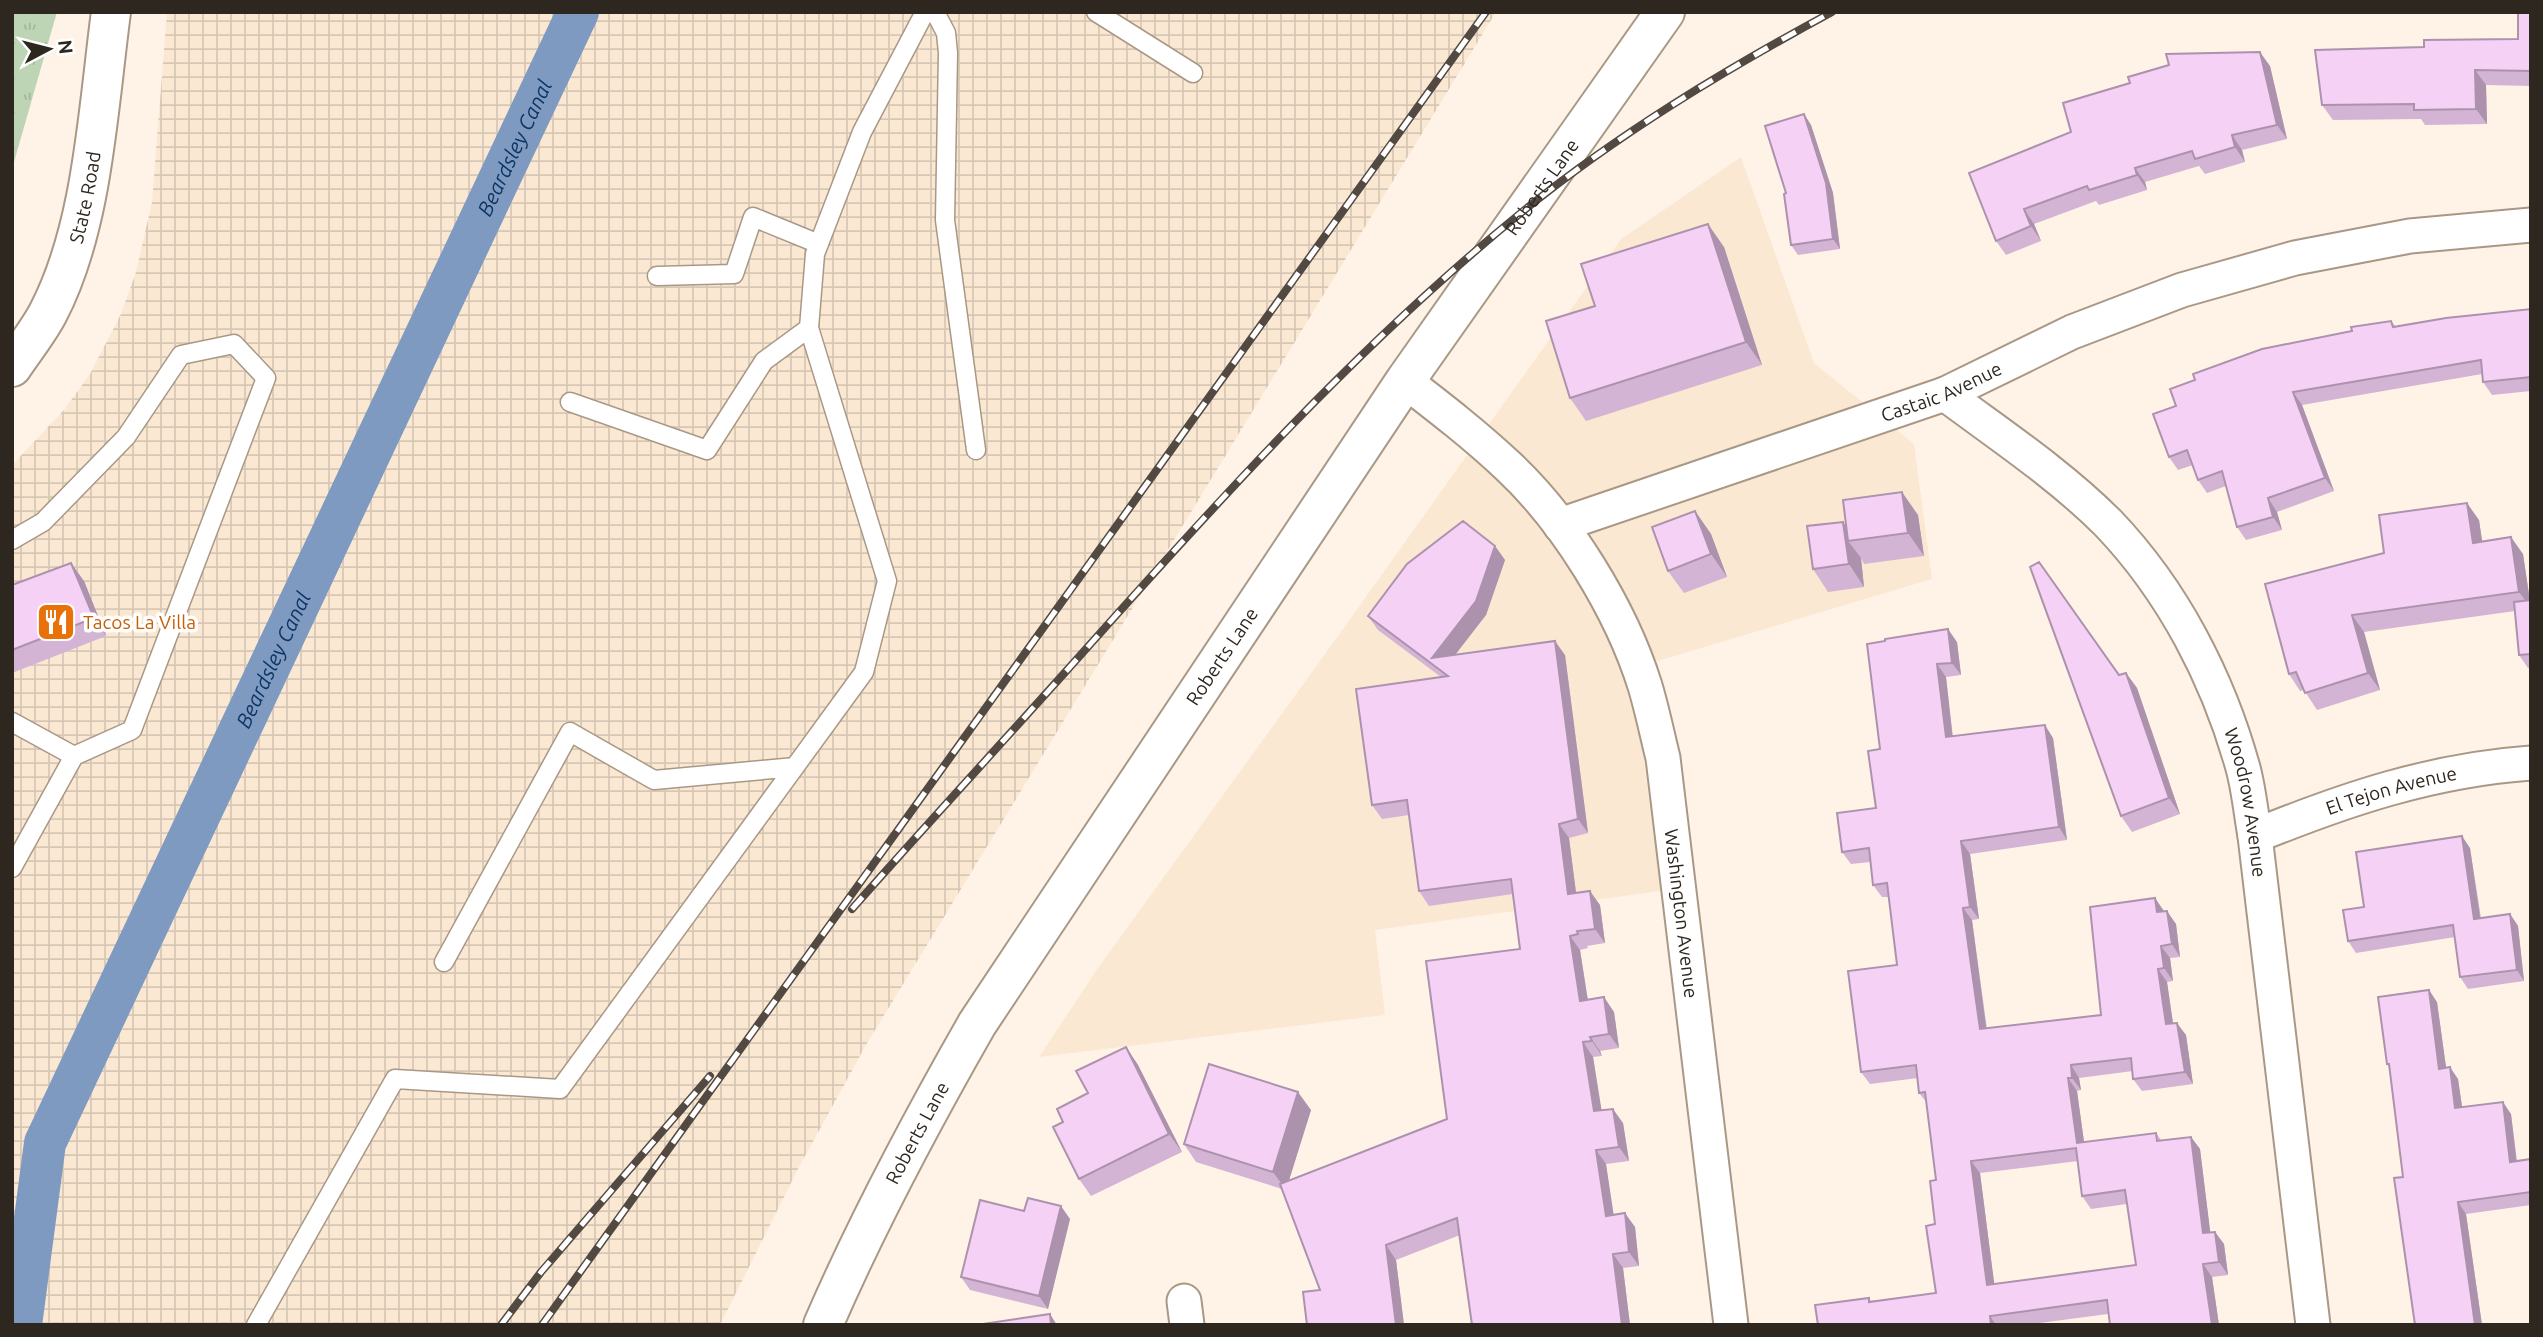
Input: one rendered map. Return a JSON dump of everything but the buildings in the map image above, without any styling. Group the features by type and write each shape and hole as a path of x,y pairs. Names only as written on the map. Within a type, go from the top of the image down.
{"street":[{"name":"State Road","path":"12,367 47,313 75,246 89,177 111,12"},
{"name":"Roberts Lane","path":"823,1325 852,1258 920,1122 978,1024 1405,381 1665,12"},
{"name":"Castaic Avenue","path":"1560,525 1945,394 2072,331 2182,290 2294,258 2410,236 2531,225"},
{"path":"1405,381 1510,468 1560,525"},
{"name":"Woodrow Avenue","path":"1945,394 2052,472 2108,523 2151,574 2192,638 2224,707 2244,771 2255,836 2313,1325"},
{"name":"Washington Avenue","path":"1560,525 1582,556 1620,623 1645,684 1663,758 1731,1325"},
{"name":"El Tejon Avenue","path":"2255,836 2334,804 2402,784 2499,765 2531,763"}],"lane":[{"path":"256,1325 395,1079 560,1089 864,672 887,581 810,328 815,254 862,132 925,12"},
{"path":"935,12 946,33 948,53 945,220 976,450"},
{"path":"1096,12 1193,73"},
{"path":"657,276 734,274 753,217 819,244"},
{"path":"570,402 706,450 764,361 810,328"},
{"path":"12,540 43,522 126,437 181,355 234,344 266,378 132,730 74,756 12,868"},
{"path":"12,722 74,756"},
{"path":"444,962 570,732 654,780 795,767"}],"shaded area":[{"path":"167,12 1496,12 866,1045 798,1169 720,1325 12,1325 12,465 64,410 90,374 121,314 136,272 152,202"},
{"path":"1741,157 1814,363 1914,444 1932,579 1621,672 1641,738 1661,891 1375,930 1385,1015 1039,1057 1098,968 1621,239"}],"green space":[{"path":"12,12 57,12 12,169"}],"waterway":[{"name":"Beardsley Canal","path":"21,1325 45,1143 578,12"}],"railway":[{"path":"542,1325 1486,12"},
{"path":"852,909 1236,484 1290,426 1403,316 1522,212 1596,156 1711,81 1832,12"},
{"path":"501,1325 541,1272 710,1076"}],"place":[{"name":"Tacos La Villa","path":"56,622"}]}
